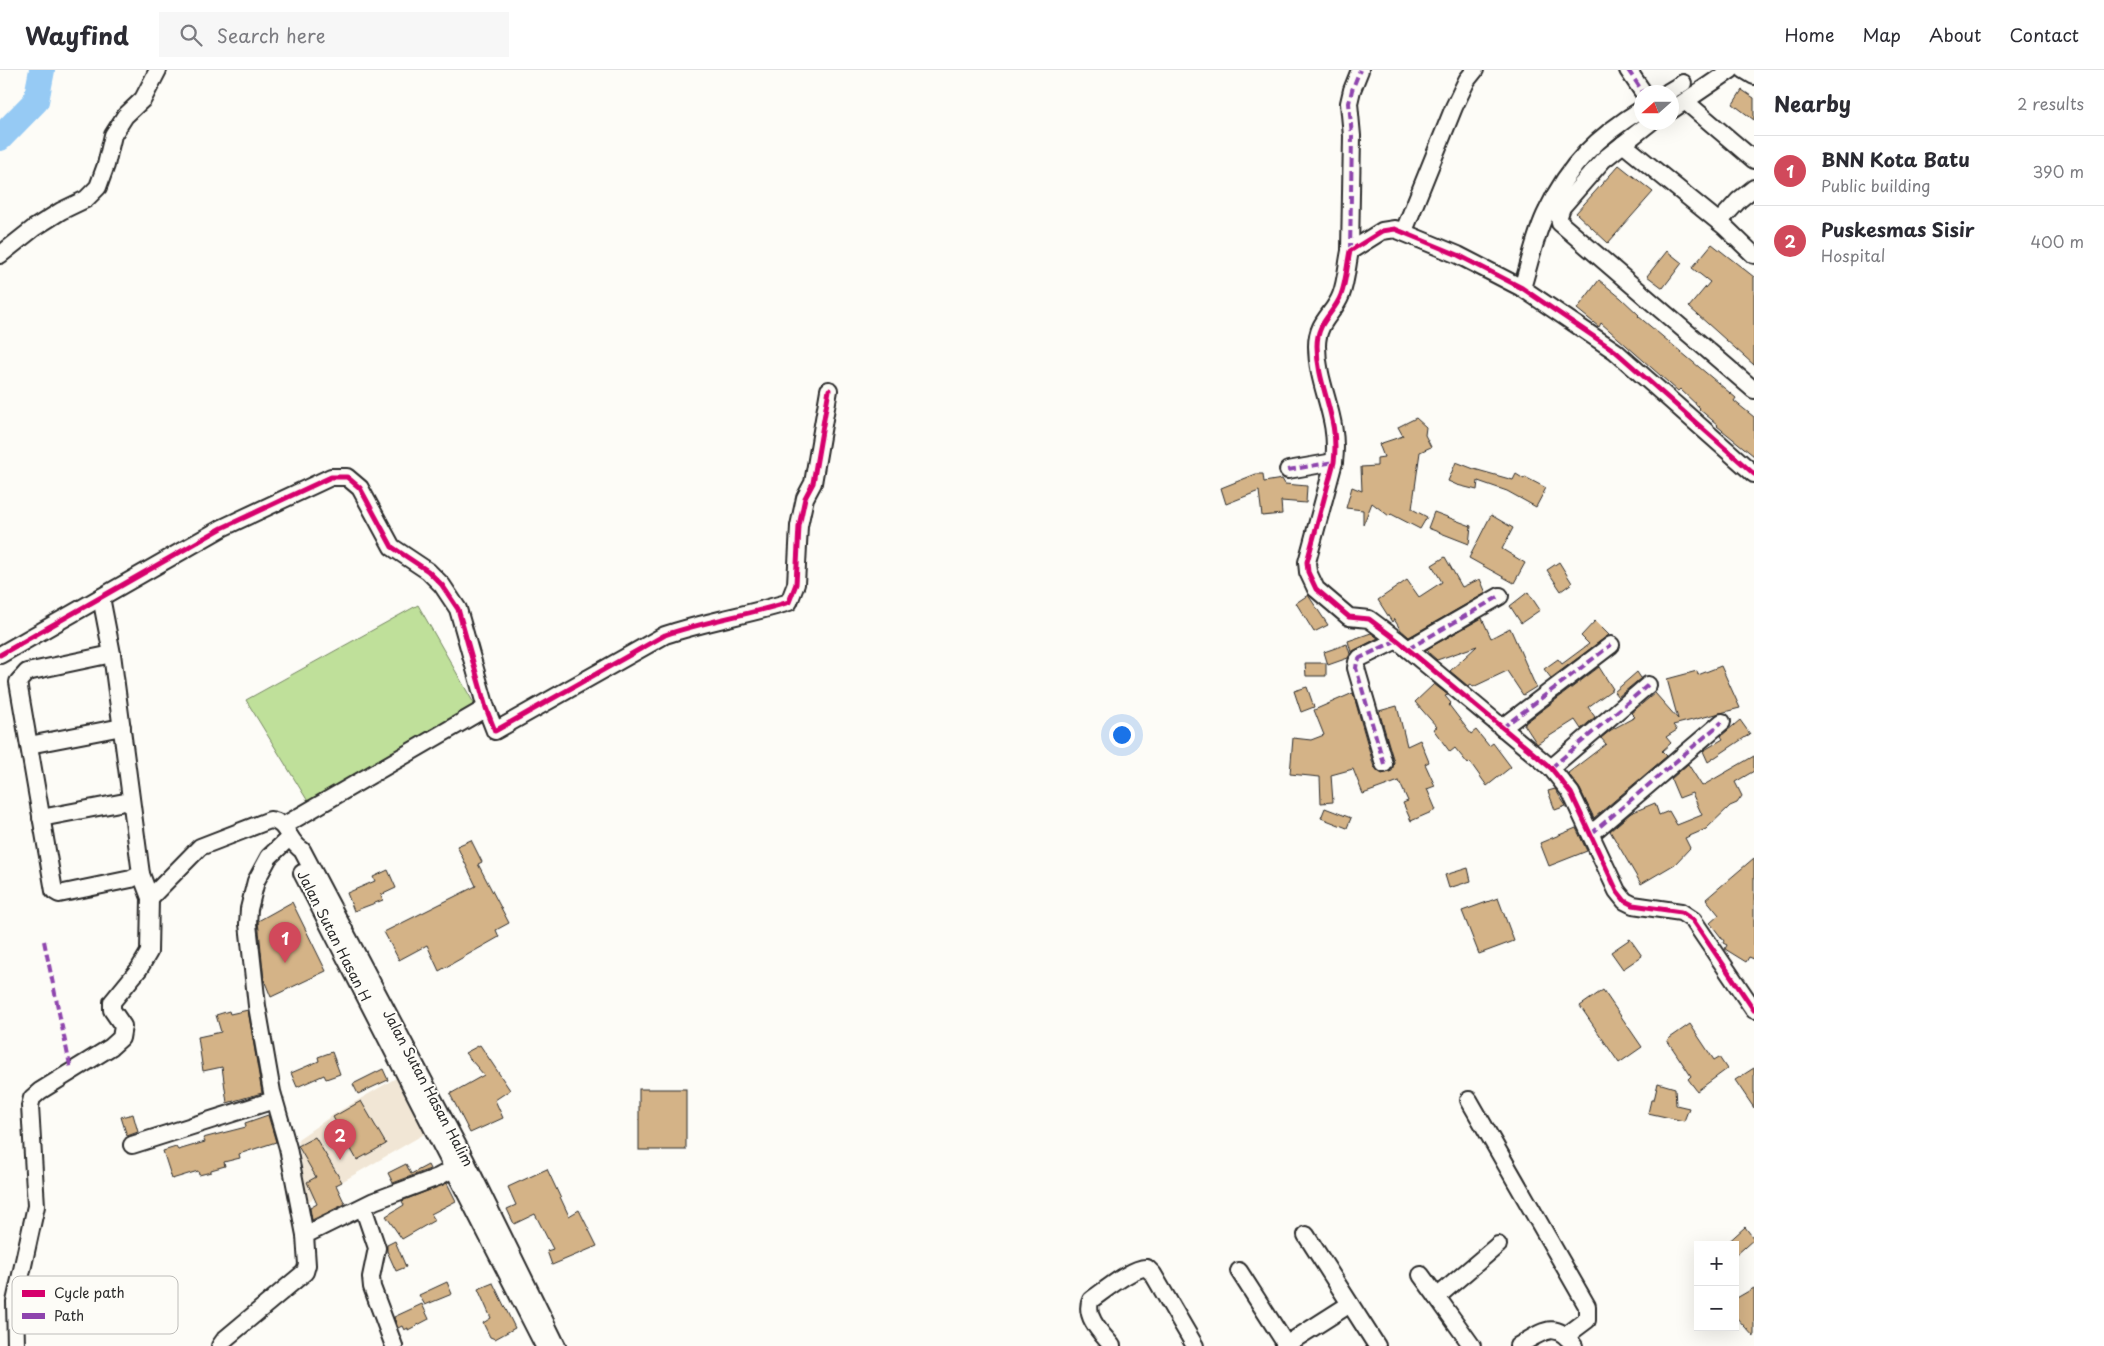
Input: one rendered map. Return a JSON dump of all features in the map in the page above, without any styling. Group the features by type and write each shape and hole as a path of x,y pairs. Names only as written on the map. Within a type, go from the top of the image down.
{"street":[{"path":"0,255 34,228 86,199 98,187 114,135 125,116 143,99 158,70"},
{"path":"1360,70 1349,103 1352,136 1350,250 1341,295 1321,325 1317,344 1321,378 1334,423 1336,450 1307,562 1311,581 1316,589 1349,617 1369,619 1403,644 1551,768 1571,793 1617,891 1625,901 1633,905 1680,912 1693,920 1754,1010"},
{"path":"1404,231 1454,107 1467,80 1475,70"},
{"path":"1628,70 1638,85"},
{"path":"1731,70 1679,106 1754,160"},
{"path":"1744,70 1754,76"},
{"path":"1679,85 1683,83"},
{"path":"1522,288 1546,212 1571,168 1608,131 1634,113"},
{"path":"1641,130 1603,160 1570,197 1562,207 1559,216 1560,223 1754,390"},
{"path":"1623,144 1719,222 1754,254"},
{"path":"1719,222 1739,200 1754,188"},
{"path":"1350,250 1382,231 1395,229 1404,231 1458,255 1522,288 1615,351 1754,474"},
{"path":"0,655 222,528 331,477 347,477 360,488 392,547 428,571 442,585 458,609 488,716 495,731 665,635 692,626 764,610 788,602 796,584 799,526 806,498 813,483 829,390"},
{"path":"1288,470 1334,462"},
{"path":"1384,764 1356,668 1356,662 1360,658 1403,644 1500,596"},
{"path":"21,1276 36,1206 30,1106 32,1098 71,1070 111,1047 121,1038 123,1026 112,1010 112,1002 139,969 149,952 150,898 141,874 112,654 101,597"},
{"path":"1502,728 1611,645"},
{"path":"112,654 26,672 18,682 54,891 59,894 131,880 141,874"},
{"path":"1551,768 1648,685"},
{"path":"220,1346 225,1339 305,1272 307,1265 305,1235 288,1148 274,1100 257,1006 248,924 249,909 256,881 269,857 285,840 288,834 488,716"},
{"path":"1590,834 1722,722"},
{"path":"29,745 122,727"},
{"path":"42,818 130,801"},
{"path":"150,898 200,847 270,820 276,821 288,834"},
{"name":"Jalan Sutan Hasan Halim","path":"288,834 302,850 459,1165 557,1346"},
{"path":"132,1145 274,1100"},
{"path":"1469,1100 1587,1306 1588,1320 1570,1341 1557,1330 1546,1329 1518,1346"},
{"path":"305,1235 459,1165 544,1346"},
{"path":"363,1207 377,1248 372,1272 372,1287 394,1346"},
{"path":"1306,1235 1377,1346"},
{"path":"1437,1297 1498,1245"},
{"path":"1112,1346 1094,1322 1090,1314 1089,1304 1091,1300 1114,1284 1142,1268 1147,1268 1153,1274 1195,1346"},
{"path":"1239,1271 1286,1346 1350,1304"},
{"path":"1421,1275 1472,1346"}],"shaded area":[{"path":"396,1078 426,1133 307,1202 298,1139 336,1113"}],"green space":[{"path":"418,605 476,707 309,803 246,700"}],"building":[{"path":"1742,90 1754,98 1754,120 1733,104"},
{"path":"1619,165 1653,192 1608,243 1576,213"},
{"path":"1712,244 1754,277 1754,365 1689,307 1710,282 1692,268"},
{"path":"1667,251 1682,263 1663,288 1647,276"},
{"path":"1599,280 1621,298 1638,316 1736,398 1734,401 1754,417 1754,456 1717,426 1680,389 1678,391 1601,323 1599,327 1577,309"},
{"path":"1416,418 1426,427 1425,435 1431,447 1420,452 1412,509 1427,517 1420,529 1391,514 1389,516 1372,503 1363,525 1363,510 1346,508 1352,487 1362,491 1361,467 1377,466 1377,458 1384,457 1379,444 1403,436 1398,427"},
{"path":"1456,462 1513,480 1516,474 1546,488 1536,507 1507,491 1478,481 1477,490 1457,485 1448,481"},
{"path":"1256,474 1263,474 1264,482 1282,479 1285,484 1307,486 1306,503 1281,501 1282,514 1262,516 1259,491 1226,504 1221,488"},
{"path":"1434,512 1471,526 1469,544 1428,528"},
{"path":"1491,515 1513,528 1502,549 1525,563 1514,583 1469,558"},
{"path":"1445,557 1462,587 1480,579 1486,593 1409,637 1400,629 1394,619 1392,622 1378,600 1407,580 1419,597 1442,582 1432,565"},
{"path":"1559,562 1572,583 1561,591 1547,570"},
{"path":"1528,592 1540,610 1521,623 1510,606"},
{"path":"1308,595 1328,625 1314,632 1296,603"},
{"path":"1482,618 1491,638 1510,628 1536,687 1523,695 1507,671 1473,687 1471,684 1468,686 1450,671 1477,646 1437,660 1429,653 1427,649"},
{"path":"1595,621 1609,635 1551,678 1544,669 1558,659 1562,664 1589,644 1581,636"},
{"path":"1371,633 1378,638 1351,652 1348,641"},
{"path":"1347,644 1350,654 1348,658 1328,665 1324,652"},
{"path":"1305,663 1326,663 1326,676 1306,676"},
{"path":"1721,666 1740,708 1673,725 1677,730 1666,737 1671,743 1662,751 1667,756 1594,818 1580,789 1568,773 1606,744 1601,738 1611,730 1635,717 1631,713 1655,693 1678,719 1667,679 1697,671 1698,675"},
{"path":"1599,667 1613,689 1588,707 1595,717 1581,729 1575,720 1537,744 1524,724"},
{"path":"1637,672 1641,678 1618,697 1614,692"},
{"path":"1434,684 1448,695 1445,696 1451,703 1449,705 1471,734 1476,730 1489,746 1493,743 1511,767 1487,786 1470,762 1468,764 1455,748 1450,752 1433,729 1437,727 1415,702"},
{"path":"1307,687 1314,707 1301,712 1294,691"},
{"path":"1353,693 1374,767 1382,774 1392,771 1394,762 1379,711 1397,706 1407,746 1420,740 1429,762 1425,764 1435,786 1427,789 1436,810 1411,821 1403,803 1408,801 1399,781 1363,794 1353,769 1331,775 1333,802 1321,803 1320,777 1290,774 1293,738 1311,740 1324,735 1314,710"},
{"path":"1740,720 1750,734 1708,762 1703,751 1723,739 1721,736"},
{"path":"1754,756 1754,771 1735,782 1742,796 1737,803 1730,806 1706,829 1685,838 1690,848 1675,864 1641,884 1610,831 1631,813 1655,803 1659,815 1669,811 1677,825 1702,815 1692,793 1679,798 1671,779 1688,764 1702,786"},
{"path":"1555,789 1566,806 1555,810 1548,791"},
{"path":"1325,808 1351,818 1347,828 1321,818"},
{"path":"1576,828 1587,851 1549,866 1540,843"},
{"path":"471,840 482,862 478,864 509,923 496,930 499,937 439,971 427,945 399,960 384,932 476,886 457,846"},
{"path":"1754,858 1754,959 1749,957 1746,962 1725,949 1727,945 1723,943 1724,941 1710,923 1719,915 1706,899"},
{"path":"1468,868 1471,881 1449,888 1445,875"},
{"path":"388,870 396,888 381,895 383,900 354,911 347,893 375,881 373,877"},
{"path":"1498,898 1514,941 1479,954 1462,911"},
{"path":"292,902 326,971 271,997 264,980 258,921"},
{"path":"1630,939 1642,956 1623,969 1611,952"},
{"path":"1603,990 1642,1047 1619,1063 1580,1006"},
{"path":"248,1010 262,1093 227,1103 222,1067 203,1071 198,1037 221,1032 216,1015 229,1011 230,1014"},
{"path":"1690,1024 1714,1060 1719,1057 1727,1069 1697,1091 1688,1079 1691,1076 1667,1040"},
{"path":"480,1045 510,1090 495,1100 503,1118 470,1133 450,1094 484,1075 465,1053"},
{"path":"332,1052 340,1074 326,1079 324,1075 297,1087 291,1073 319,1061 318,1057"},
{"path":"1754,1068 1754,1108 1735,1080"},
{"path":"383,1069 388,1080 358,1094 353,1084"},
{"path":"1658,1083 1675,1088 1676,1105 1689,1108 1684,1121 1648,1113 1651,1100 1654,1100"},
{"path":"639,1089 686,1089 686,1150 639,1150"},
{"path":"361,1101 386,1144 357,1160 333,1117"},
{"path":"133,1114 138,1132 127,1136 121,1117"},
{"path":"268,1115 276,1142 239,1154 240,1158 224,1162 225,1166 211,1170 211,1172 199,1175 198,1171 172,1179 163,1151 176,1147 178,1150 205,1142 203,1138 246,1127 245,1123"},
{"path":"315,1137 342,1182 336,1185 345,1204 312,1220 310,1208 317,1204 307,1182 316,1177 298,1146"},
{"path":"406,1164 411,1174 428,1165 430,1169 393,1183 388,1173"},
{"path":"547,1169 569,1216 579,1210 597,1246 552,1265 547,1251 553,1249 535,1214 514,1224 507,1209 516,1205 508,1187"},
{"path":"447,1183 456,1201 431,1214 435,1220 402,1239 386,1216 404,1205 402,1201"},
{"path":"1745,1227 1754,1239 1739,1252 1739,1241 1729,1241"},
{"path":"395,1241 406,1267 396,1271 387,1251 387,1245"},
{"path":"447,1282 452,1294 425,1305 419,1295"},
{"path":"493,1283 515,1328 495,1339 490,1337 483,1323 491,1318 478,1289"},
{"path":"1754,1288 1754,1337 1739,1320 1739,1297"},
{"path":"422,1304 429,1319 408,1330 408,1328 404,1330 402,1326 398,1328 394,1317"}],"waterway":[{"path":"0,138 36,101 42,70"}],"marked path":[{"path":"1350,251 1352,136 1349,103 1360,70"},
{"path":"1628,70 1638,85"},
{"path":"1288,470 1334,462"},
{"path":"1408,649 1500,596"},
{"path":"1384,764 1356,668 1360,658 1397,640"},
{"path":"1502,728 1611,645"},
{"path":"1551,768 1648,685"},
{"path":"1591,834 1722,722"},
{"path":"44,941 71,1070"}],"cycle path":[{"path":"1754,474 1615,351 1522,288 1458,255 1395,229 1382,231 1350,251 1341,295 1320,330 1317,346 1320,376 1331,417 1335,446 1334,462 1307,562 1308,572 1316,589 1349,617 1369,619 1397,640 1551,768 1571,793 1617,891 1625,901 1633,905 1681,912 1693,920 1754,1010"},
{"path":"0,655 222,528 331,477 347,477 360,488 392,547 428,571 442,585 458,609 486,708 495,731 665,635 789,602 796,584 799,526 805,498 813,483 829,390"}],"place":[{"name":"BNN Kota Batu","path":"285,963"},
{"name":"Puskesmas Sisir","path":"340,1160"}]}
